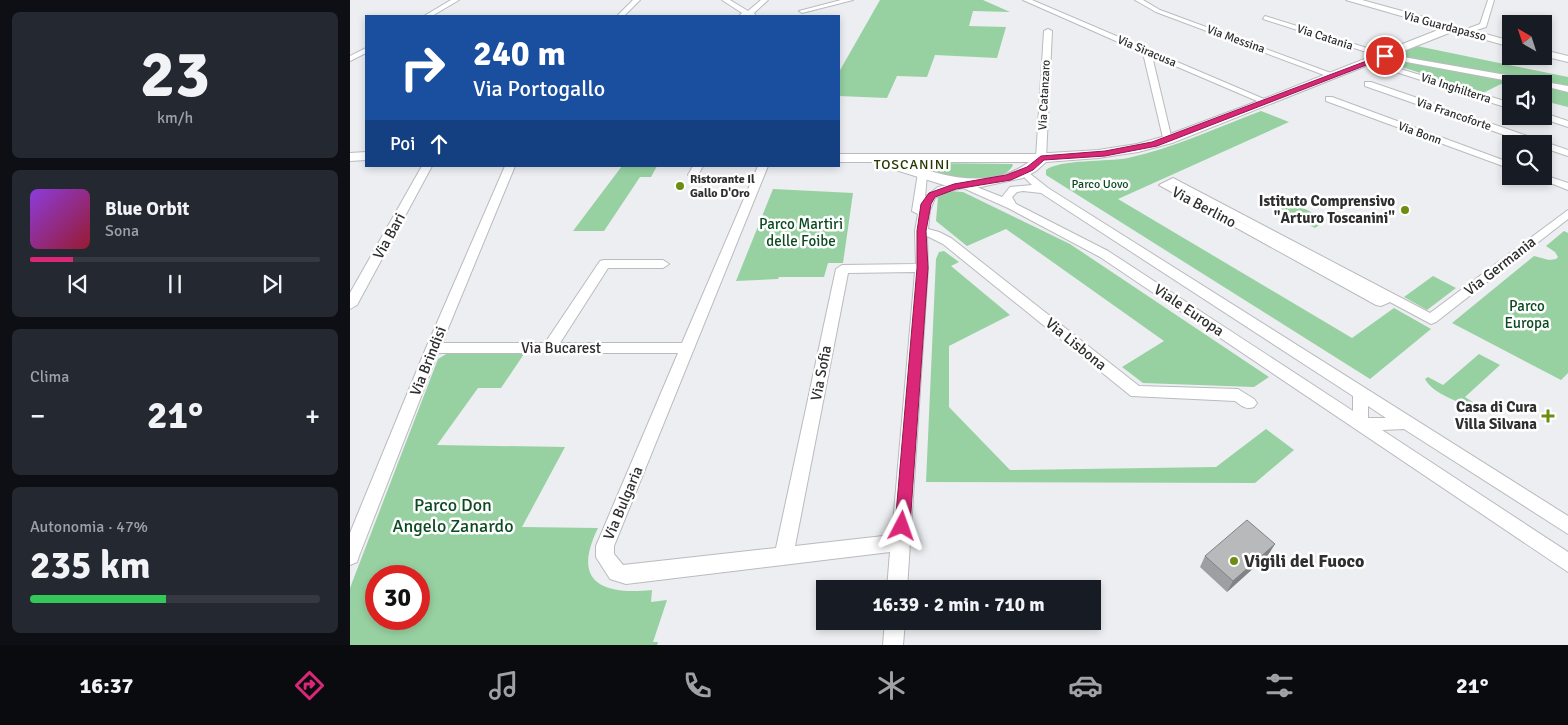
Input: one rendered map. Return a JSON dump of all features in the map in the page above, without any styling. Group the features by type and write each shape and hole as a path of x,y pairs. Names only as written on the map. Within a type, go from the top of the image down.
{"street":[{"path":"429,15 456,0"},
{"path":"621,15 637,0"},
{"path":"718,0 747,15"},
{"path":"725,0 747,15"},
{"path":"747,15 755,10 764,0"},
{"path":"800,14 811,0"},
{"path":"800,14 850,0"},
{"name":"Via Siracusa","path":"1026,0 1267,102"},
{"name":"Via Messina","path":"1138,0 1158,11 1335,76"},
{"name":"Via Guardapasso","path":"1351,0 1502,41"},
{"path":"1468,32 1483,25 1491,0"},
{"name":"Via Catania","path":"1265,18 1385,56 1502,77"},
{"path":"899,580 922,268 922,226 926,204 932,195 964,185 994,181 1020,165 1041,158 1115,152 1167,140 1335,76 1453,28"},
{"name":"Via Catanzaro","path":"1041,158 1048,31"},
{"path":"1400,50 1412,60"},
{"path":"350,59 365,51"},
{"path":"1147,51 1167,140"},
{"path":"1552,55 1568,59"},
{"name":"Via Inghilterra","path":"1371,61 1502,103"},
{"name":"Via Francoforte","path":"1368,84 1516,135"},
{"path":"1552,86 1568,89"},
{"name":"Via Bonn","path":"1330,99 1502,163"},
{"path":"1552,119 1568,124"},
{"name":"Via Francoforte","path":"1552,147 1568,153"},
{"path":"350,156 365,156"},
{"path":"840,158 931,158 1020,165"},
{"path":"867,158 922,175 964,185"},
{"path":"922,226 918,214 923,166 931,158"},
{"name":"Viale Europa","path":"1020,165 1044,190 1406,424 1568,526"},
{"name":"Via Bari","path":"350,305 426,167"},
{"name":"Via Brindisi","path":"350,556 433,348 510,167"},
{"name":"Via Bulgaria","path":"763,167 689,348 605,546 605,556 618,573 626,575 901,542"},
{"name":"Via Berlino","path":"1390,296 1381,302 1164,185 1173,181 1432,318"},
{"path":"1552,181 1568,187"},
{"name":"Viale Europa","path":"964,185 1012,206 1104,254 1568,563"},
{"name":"Viale Europa","path":"1012,206 1007,197 1013,190 1026,187 1044,190"},
{"name":"Via Germania","path":"1432,318 1563,224 1568,214"},
{"name":"Via Lisbona","path":"922,226 946,241 1136,392 1238,395 1249,403"},
{"path":"549,348 604,264 663,264"},
{"name":"Via Sofia","path":"784,556 842,269 922,268"},
{"name":"Via Bucarest","path":"433,348 689,348"},
{"path":"1361,394 1360,425 1406,424"},
{"path":"893,645 894,630"}],"green space":[{"path":"880,0 983,0 1010,12 973,11 969,26 1006,27 997,58 935,55 927,77 897,76 887,98 840,96 840,70"},
{"path":"1417,46 1502,63 1502,65 1568,77 1568,107 1552,103 1552,75 1502,75 1502,84 1483,93 1383,61"},
{"name":"Parco Uovo","path":"1261,111 1289,122 1118,199 1352,338 1394,308 1431,329 1370,379 1046,175 1046,170 1062,164 1128,158 1145,154 1179,143"},
{"path":"931,163 1013,165 1008,172 999,176 974,179 938,173 931,169"},
{"path":"621,167 656,167 651,177 640,177 604,231 573,231"},
{"name":"Parco Martiri delle Foibe","path":"773,189 853,193 843,263 828,263 824,277 779,277 778,279 736,281"},
{"path":"950,191 963,192 1070,244 1269,377 1254,387 1143,383 1122,367 1164,341 1006,229 967,246 936,221 938,197"},
{"path":"1287,200 1327,220 1315,228 1274,207"},
{"name":"Parco Europa","path":"1564,231 1568,233 1568,373 1561,380 1452,323 1534,256 1549,260 1556,259 1558,257 1555,252 1546,246"},
{"path":"944,251 959,262 951,266 1010,315 949,346 949,407 1010,470 1216,467 1266,429 1294,450 1255,483 926,482 936,259 939,252"},
{"path":"1433,276 1456,288 1427,310 1404,297"},
{"name":"Parco Don Angelo Zanardo","path":"448,353 524,354 501,388 478,388 437,445 565,447 522,527 598,528 588,562 590,573 596,582 619,590 652,590 651,602 667,600 653,642 658,642 657,645 350,645 350,588 438,359"},
{"path":"1479,354 1500,365 1465,397 1479,406 1478,408 1472,408 1440,393 1425,379 1428,377 1443,385"}],"building":[{"name":"Vigili del Fuoco","path":"1247,520 1275,544 1233,581 1205,556"}],"place":[{"name":"Ristorante Il Gallo D'Oro","path":"680,186"},
{"name":"Istituto Comprensivo \"Arturo Toscanini\"","path":"1405,210"},
{"name":"Casa di Cura Villa Silvana","path":"1548,416"},
{"name":"Vigili del Fuoco","path":"1234,561"}],"district":[{"name":"TOSCANINI","path":"912,164"}],"route":[{"path":"902,526 922,268 922,231 926,204 932,195 941,190 954,187 1008,178 1024,172 1035,165 1041,158 1105,154 1154,144 1385,56"}]}
